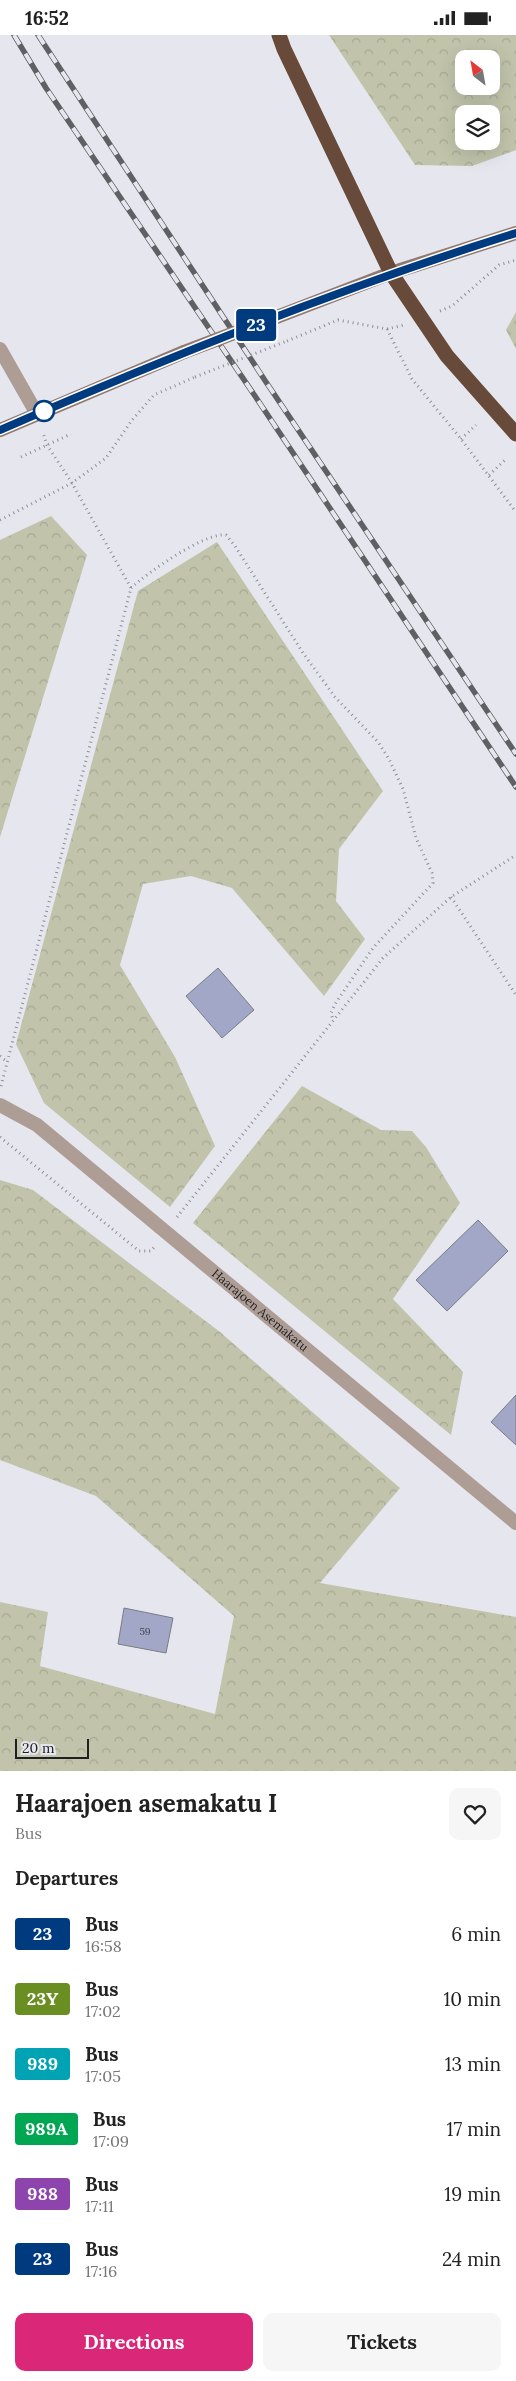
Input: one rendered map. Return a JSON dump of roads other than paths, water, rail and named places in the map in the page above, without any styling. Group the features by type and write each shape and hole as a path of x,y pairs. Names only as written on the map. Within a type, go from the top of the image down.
{"highway":[{"path":"280,35 284,49 391,273 447,357 516,434"}],"main road":[{"path":"0,430 184,352 274,317 391,273 516,233"}],"street":[{"path":"0,349 37,414"},
{"name":"Haarajoen Asemakatu","path":"0,1105 37,1125 516,1523"}],"railway":[{"path":"14,35 46,88 255,396 516,787"},
{"path":"38,35 266,382 516,754"}]}
